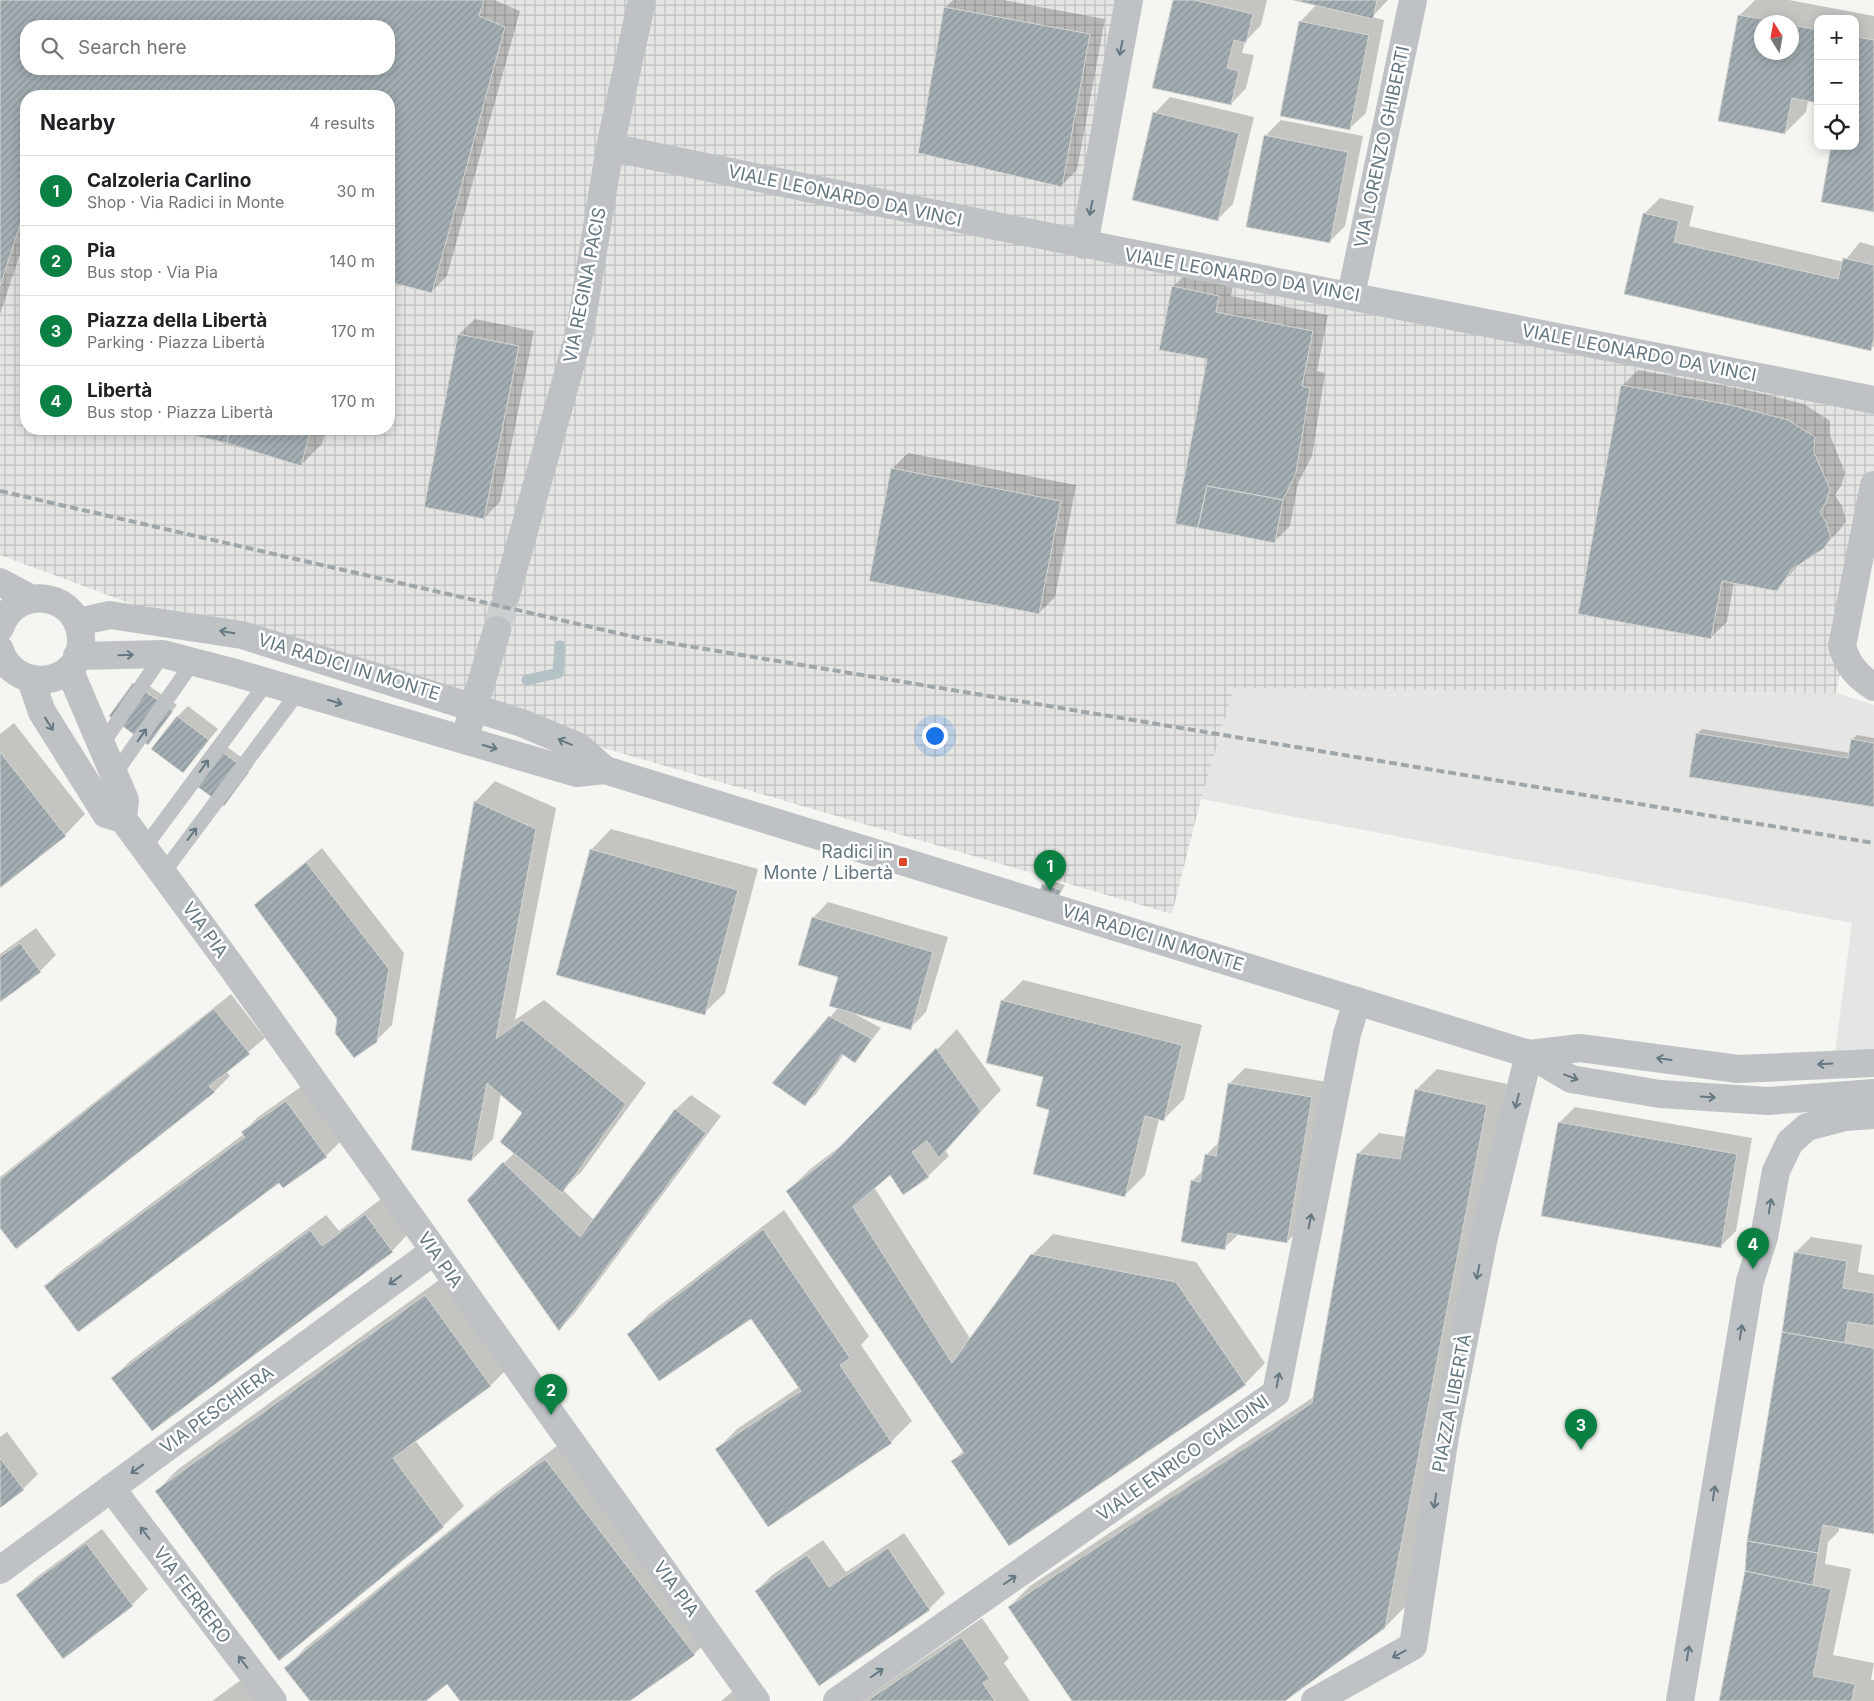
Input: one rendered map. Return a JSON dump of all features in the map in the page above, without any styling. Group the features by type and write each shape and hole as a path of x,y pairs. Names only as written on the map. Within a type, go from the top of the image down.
{"street":[{"name":"VIA REGINA PACIS","path":"506,595 580,331 610,147 642,0"},
{"path":"1084,246 1130,0"},
{"name":"VIA LORENZO GHIBERTI","path":"1351,295 1413,0"},
{"name":"VIALE LEONARDO DA VINCI","path":"610,147 1084,246 1351,295 1874,400"},
{"path":"1874,485 1842,646 1849,665 1859,678 1874,687"},
{"path":"0,582 32,599"},
{"path":"0,628 7,614 22,602 41,598 60,604 68,609 78,622 81,637 73,663 101,746 125,800 124,820"},
{"name":"VIA RADICI IN MONTE","path":"78,622 110,615 242,635 474,706 578,747 605,770"},
{"path":"463,740 497,630"},
{"path":"0,650 12,670 31,680"},
{"name":"VIA RADICI IN MONTE","path":"31,680 54,678 73,663 163,654 299,691 577,773 605,770 1529,1054 1571,1078 1660,1094 1768,1101 1874,1093"},
{"name":"VIA PIA","path":"31,680 42,712 106,814 124,820 163,873 756,1701"},
{"name":"VIALE ENRICO CIALDINI","path":"837,1701 1276,1393 1347,1034 1357,1001"},
{"name":"VIA RADICI IN MONTE","path":"1529,1054 1580,1048 1738,1069 1874,1063"},
{"name":"PIAZZA LIBERTÀ","path":"1315,1701 1413,1646 1445,1436 1484,1237 1529,1054"},
{"path":"1680,1701 1750,1281 1764,1237 1776,1171 1790,1142 1807,1127 1845,1117 1874,1115"},
{"name":"VIA PESCHIERA","path":"0,1570 434,1251"},
{"name":"VIA FERRERO","path":"111,1488 273,1701"}],"lane":[{"path":"101,746 163,654"},
{"path":"114,775 193,662"},
{"path":"144,848 267,682"},
{"path":"163,873 299,691"}],"shaded area":[{"path":"0,0 1135,0 1079,251 1874,392 1874,520 1836,693 1234,688 1201,799 1172,914 210,633 0,555"},
{"path":"1234,688 1836,693 1874,705 1874,1052 1835,1052 1852,923 1201,799"}],"building":[{"path":"0,0 484,0 479,16 505,27 432,293 395,284 395,90 20,90 20,225 0,286"},
{"path":"1173,0 1194,0 1253,14 1246,43 1234,40 1227,68 1239,71 1231,105 1152,88"},
{"path":"1293,0 1377,0 1373,19"},
{"path":"944,7 1090,34 1062,187 918,153"},
{"path":"1738,15 1754,18 1754,60 1799,60 1799,26 1814,29 1814,102 1792,98 1785,134 1718,121"},
{"path":"1299,21 1369,35 1350,130 1280,116"},
{"path":"1859,38 1874,40 1874,212 1821,202 1830,150 1859,150"},
{"path":"1153,112 1239,133 1218,221 1132,200"},
{"path":"1264,135 1348,152 1330,243 1246,227"},
{"path":"1643,213 1679,221 1674,242 1838,279 1843,258 1874,265 1874,337 1871,351 1624,294"},
{"path":"1172,286 1219,296 1216,312 1313,331 1302,386 1310,388 1296,473 1283,500 1207,486 1198,528 1175,524 1207,359 1159,350"},
{"path":"458,334 519,346 484,519 424,507"},
{"path":"1621,385 1731,405 1788,420 1815,437 1814,452 1830,489 1826,503 1820,512 1826,522 1831,538 1823,549 1792,569 1777,591 1722,581 1711,639 1578,614"},
{"path":"192,435 229,435 227,443"},
{"path":"229,435 309,435 301,466 227,443"},
{"path":"891,468 1061,501 1039,614 869,581"},
{"path":"1207,486 1283,500 1275,543 1198,528"},
{"path":"133,683 173,711 148,745 109,716"},
{"path":"177,716 209,740 183,773 151,749"},
{"path":"1696,733 1848,758 1851,739 1874,743 1874,807 1689,777"},
{"path":"212,744 249,772 224,806 187,779"},
{"path":"0,752 66,836 0,888"},
{"path":"474,801 536,829 496,1039 522,1020 626,1104 562,1193 500,1142 522,1113 487,1083 472,1161 411,1150"},
{"path":"590,849 738,890 705,1015 556,975"},
{"path":"306,862 389,969 377,1042 354,1058 335,1033 337,1019 254,905"},
{"path":"1042,884 1061,890 1058,899 1040,892"},
{"path":"812,917 933,952 911,1030 829,1006 838,977 798,965"},
{"path":"20,943 41,972 0,1002 0,957"},
{"path":"1001,1000 1182,1045 1164,1121 1145,1116 1125,1197 1033,1174 1049,1110 1036,1106 1043,1077 986,1063"},
{"path":"214,1009 250,1054 209,1086 215,1092 16,1249 0,1228 0,1179"},
{"path":"829,1016 872,1039 855,1063 842,1054 805,1106 772,1083"},
{"path":"936,1048 981,1111 939,1158 927,1141 912,1152 929,1177 903,1195 890,1175 853,1207 952,1363 1031,1254 1176,1282 1246,1385 1009,1546 951,1461 964,1453 786,1191 830,1157"},
{"path":"1228,1083 1312,1097 1287,1243 1228,1233 1225,1250 1181,1242 1191,1180 1200,1182 1205,1154 1216,1156"},
{"path":"1415,1089 1487,1105 1385,1628 1285,1701 1072,1701 1008,1607 1312,1403 1357,1153 1400,1159"},
{"path":"286,1101 327,1157 283,1188 279,1183 78,1332 44,1286 245,1137 241,1132"},
{"path":"675,1109 706,1133 559,1331 467,1200 503,1162 580,1237"},
{"path":"1558,1122 1737,1154 1721,1248 1541,1216"},
{"path":"365,1214 393,1252 152,1431 111,1378 310,1230 322,1246"},
{"path":"763,1229 850,1358 840,1365 892,1443 768,1527 715,1449 801,1391 751,1319 659,1381 627,1334"},
{"path":"1794,1252 1847,1261 1843,1288 1874,1293 1874,1326 1848,1322 1845,1343 1782,1332"},
{"path":"425,1295 491,1386 393,1458 444,1527 279,1661 155,1491"},
{"path":"1782,1332 1874,1348 1874,1534 1823,1525 1818,1553 1747,1541"},
{"path":"0,1458 24,1490 0,1508"},
{"path":"545,1459 695,1655 630,1701 460,1701 447,1684 426,1701 310,1701 284,1668 470,1515"},
{"path":"1747,1541 1818,1553 1813,1586 1745,1571"},
{"path":"86,1543 133,1606 63,1659 16,1595"},
{"path":"888,1548 930,1610 819,1686 755,1591 807,1555 829,1587"},
{"path":"1745,1571 1831,1589 1813,1676 1855,1684 1852,1700 1855,1701 1719,1701"},
{"path":"961,1637 990,1679 983,1683 995,1701 867,1701"}],"waterway":[{"path":"527,680 558,673 560,646"}],"tunnel":[{"path":"497,630 506,595"}],"railway":[{"path":"0,491 639,638 1874,843"}],"place":[{"name":"Radici in Monte / Libertà","path":"903,862"},
{"name":"Calzoleria Carlino","path":"1050,891"},
{"name":"Libertà","path":"1753,1269"},
{"name":"Pia","path":"551,1415"},
{"name":"Piazza della Libertà","path":"1581,1450"}]}
